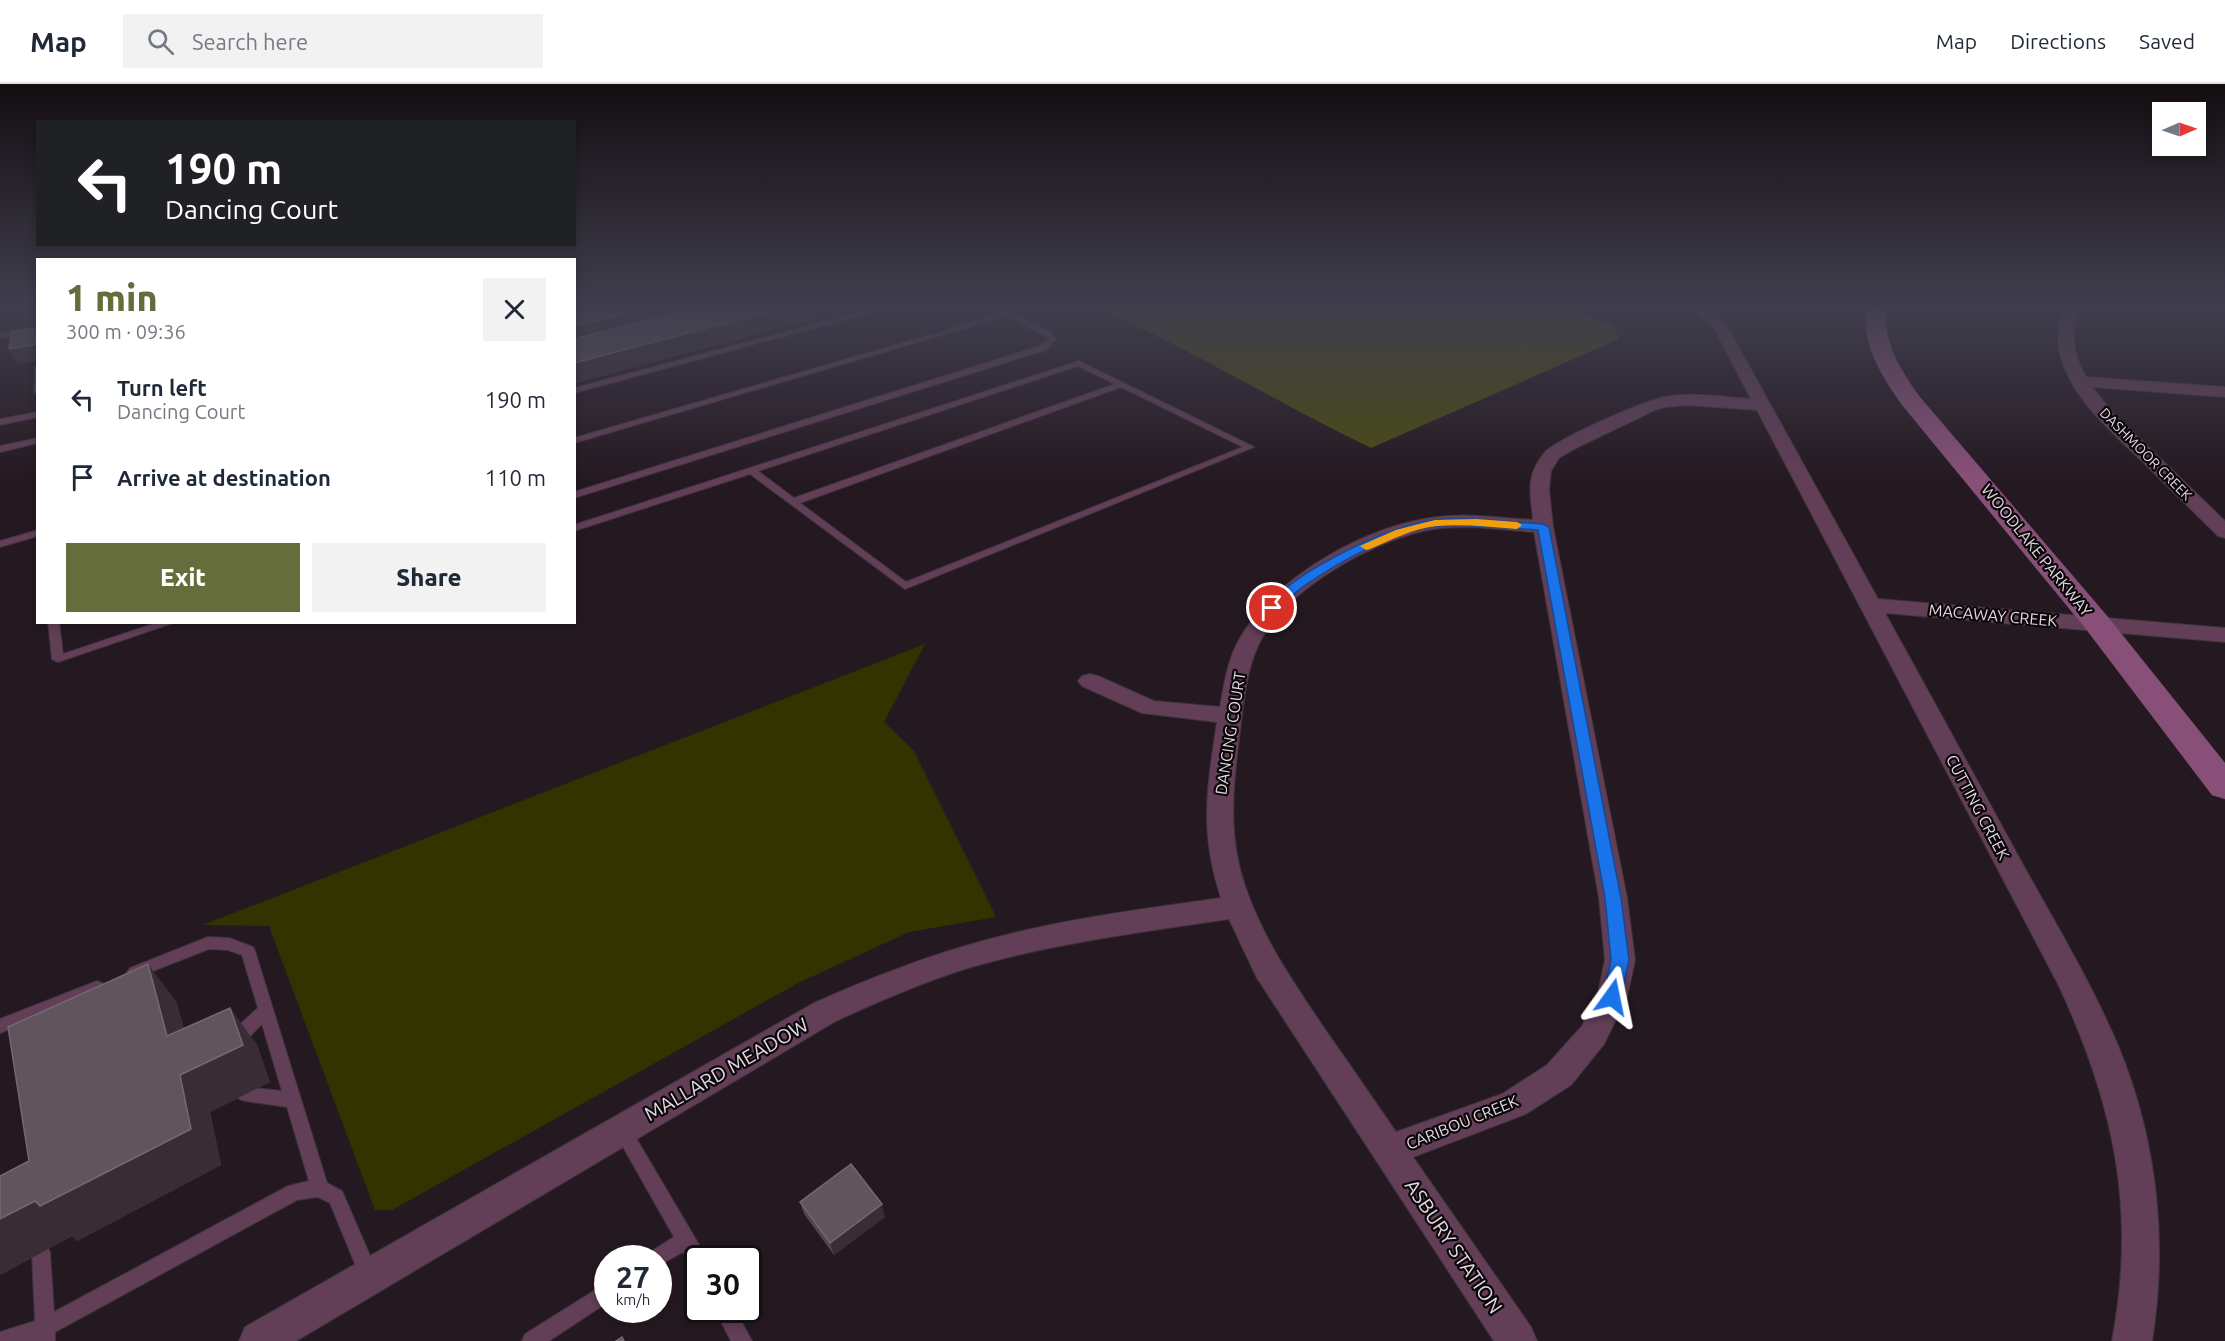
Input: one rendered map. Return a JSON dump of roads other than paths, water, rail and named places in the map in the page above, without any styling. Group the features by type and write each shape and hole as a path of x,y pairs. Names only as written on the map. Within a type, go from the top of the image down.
{"street":[{"name":"CUTTING CREEK","path":"1739,363 2074,985 2109,1064 2132,1150 2143,1239 2136,1323 2132,1341"},
{"name":"WOODLAKE PARKWAY","path":"1886,363 1911,401 2097,623 2225,787"},
{"name":"DASHMOOR CREEK","path":"2072,363 2090,398 2108,418 2225,532"},
{"path":"2081,381 2225,392"},
{"name":"CARIBOU CREEK","path":"1390,1150 1514,1104 1559,1075 1593,1035 1612,997 1620,960 1613,898 1543,527 1540,490 1542,471 1552,455 1570,444 1649,406 1688,400 1762,405"},
{"name":"DANCING COURT","path":"1390,1150 1268,970 1237,907 1222,850 1219,790 1238,674 1250,639 1272,608 1303,581 1359,549 1400,532 1435,523 1476,522 1543,527"},
{"name":"MACAWAY CREEK","path":"1869,604 2225,635"},
{"path":"1090,681 1150,708 1231,716"},
{"name":"MALLARD MEADOW","path":"259,1341 825,1012 899,980 987,951 1063,933 1237,907"},
{"name":"ASBURY STATION","path":"1390,1150 1517,1341"}],"lane":[{"path":"576,390 680,363"},
{"path":"576,440 842,363"},
{"path":"576,494 996,363"},
{"path":"576,527 1079,363 1250,447 905,586 752,471"},
{"path":"793,502 1122,384"},
{"path":"0,423 36,414"},
{"path":"0,449 36,440"},
{"path":"0,544 36,534"},
{"path":"53,624 58,659 165,624"},
{"path":"0,1026 208,943 229,944 248,951 320,1188"},
{"path":"229,1058 241,1034 266,1010"},
{"path":"245,1094 293,1100"},
{"path":"623,1130 688,1245"},
{"path":"2,1341 45,1334 294,1192 320,1188 336,1197 370,1278"},
{"path":"672,1248 685,1240"},
{"path":"41,1253 45,1334"},
{"path":"532,1341 594,1300"},
{"path":"732,1323 742,1341"}]}
